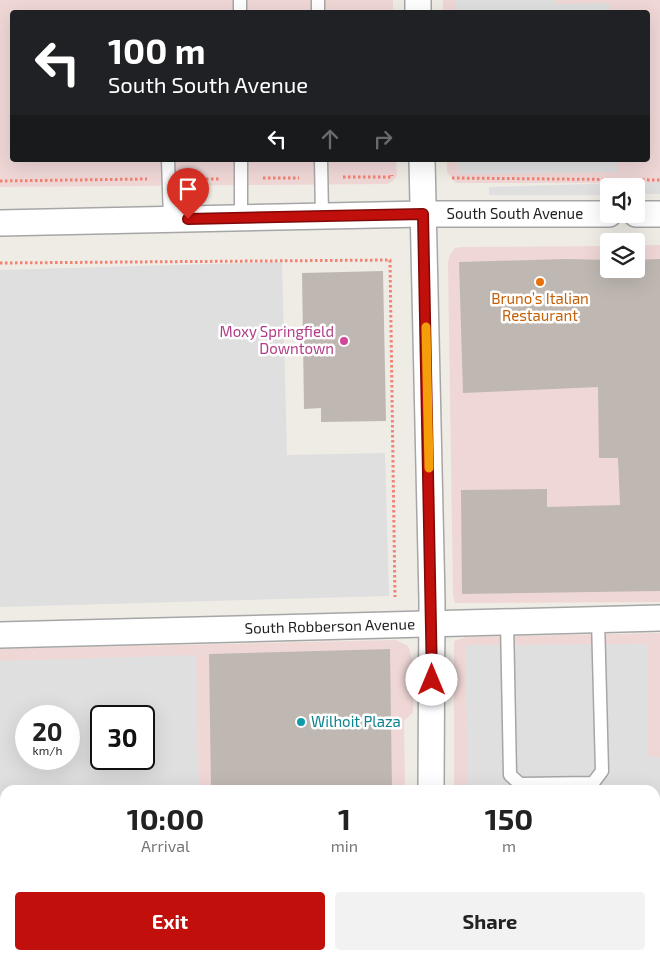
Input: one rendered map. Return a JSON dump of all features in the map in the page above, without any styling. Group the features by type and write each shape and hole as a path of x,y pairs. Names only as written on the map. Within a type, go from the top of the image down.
{"street":[{"path":"422,162 432,623 431,785"},
{"name":"South South Avenue","path":"0,223 423,214 600,214"},
{"path":"645,214 660,214"},
{"name":"South Robberson Avenue","path":"0,635 660,618"}],"lane":[{"path":"168,162 170,219"},
{"path":"241,162 241,218"},
{"path":"321,162 322,216"},
{"path":"506,621 510,775 520,784 593,783 602,771 598,619"}],"path":[{"path":"0,181 392,177 392,168"},
{"path":"452,170 452,180 660,180"},
{"path":"0,263 390,260 395,601"}],"shaded area":[{"path":"0,0 393,0 393,10 10,10 10,162 396,162 397,176 387,184 0,187"},
{"path":"443,0 660,0 660,183 645,183 645,178 600,178 600,183 456,183 447,172 447,162 650,162 650,10 443,10"},
{"path":"456,0 555,0 555,4 609,3 609,10 456,10"},
{"path":"458,162 617,162 617,172 459,174"},
{"path":"645,182 660,182 660,194 645,194"},
{"path":"600,184 600,195 489,195 489,187"},
{"path":"645,245 660,245 660,602 455,603 453,594 448,263 450,255 455,248 600,246 600,278 645,278"},
{"path":"282,262 287,455 385,453 389,596 0,607 0,270"},
{"path":"660,633 660,785 454,785 454,641 466,637"},
{"path":"396,640 408,646 413,661 413,712 404,721 405,785 0,785 0,649"},
{"path":"648,644 648,752 649,757 660,757 660,785 468,785 465,645"},
{"path":"196,655 199,785 0,785 0,661"}],"building":[{"path":"660,259 660,591 462,594 461,490 547,489 547,507 620,505 618,458 599,458 598,387 463,393 459,262 600,260 600,278 645,278 645,260"},
{"name":"Moxy Springfield Downtown","path":"383,271 386,421 321,422 321,408 304,409 302,273"},
{"name":"Wilhoit Plaza","path":"390,649 392,785 211,785 209,654"}],"slow traffic":[{"path":"426,327 429,468"}],"place":[{"name":"Bruno’s Italian Restaurant","path":"540,282"},
{"name":"Moxy Springfield Downtown","path":"344,341"},
{"name":"Wilhoit Plaza","path":"301,722"}],"route":[{"path":"188,219 423,214 432,680"}]}
